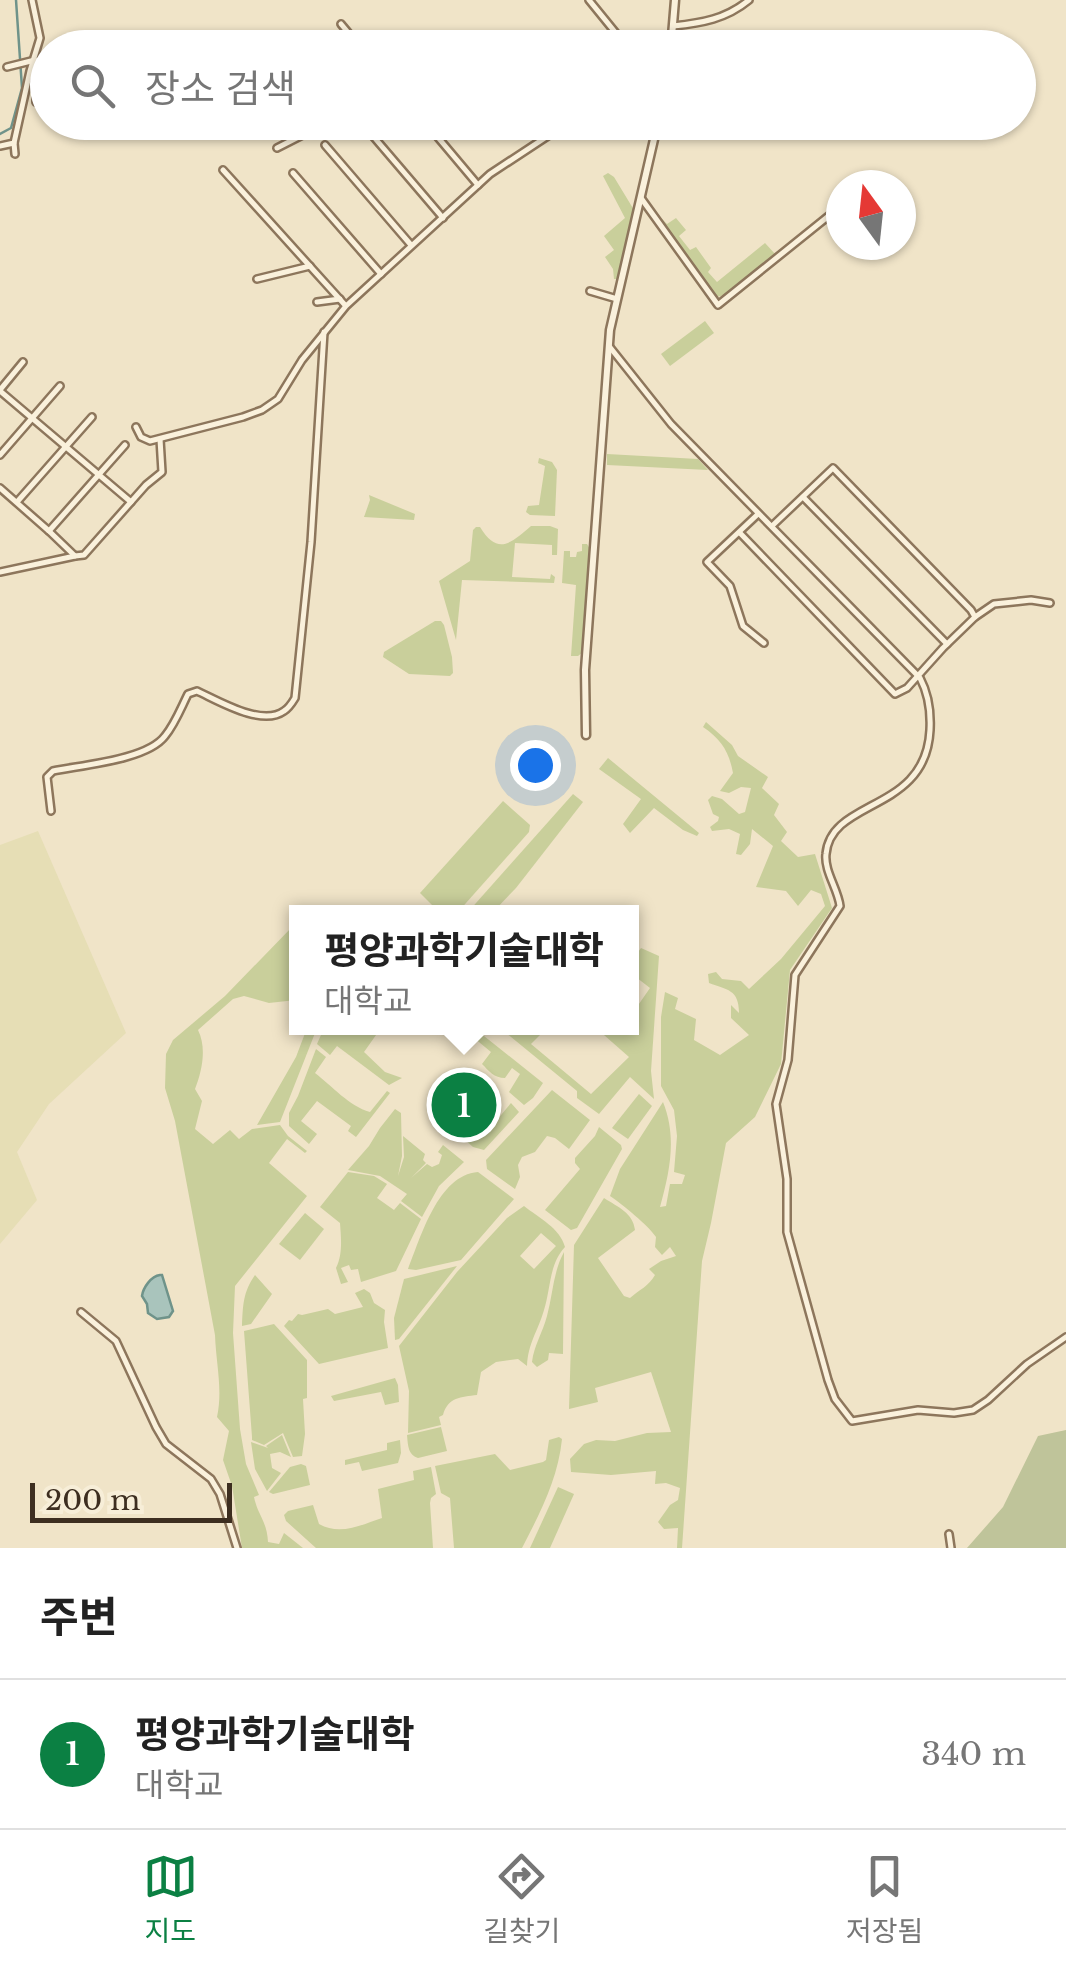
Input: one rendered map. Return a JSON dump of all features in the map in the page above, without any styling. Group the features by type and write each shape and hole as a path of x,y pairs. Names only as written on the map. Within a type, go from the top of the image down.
{"street":[{"path":"32,0 38,30"},
{"path":"589,0 613,30"},
{"path":"673,30 675,0"},
{"path":"673,26 726,16 749,0"},
{"path":"340,24 345,30"},
{"path":"7,67 30,61"},
{"path":"15,154 14,142 30,71"},
{"path":"277,148 293,140"},
{"path":"376,140 442,218"},
{"path":"439,140 478,185"},
{"path":"136,427 141,437 150,441 262,410 286,389 302,360 346,306 490,174 542,140"},
{"path":"586,735 585,670 608,346 654,140"},
{"path":"0,146 14,142"},
{"path":"325,145 412,246"},
{"path":"223,170 346,306"},
{"path":"293,173 381,274"},
{"path":"641,198 718,305 779,250 826,217"},
{"path":"257,279 310,266"},
{"path":"590,291 616,298"},
{"path":"318,302 340,299"},
{"path":"51,811 47,777 53,771 128,756 157,744 165,737 188,694 197,691 254,716 284,712 296,698 311,542 324,332"},
{"path":"608,346 671,424 918,676 928,692 930,734 926,755 914,778 904,788 856,814 832,838 826,857 840,906 795,975 788,1060 776,1104 787,1178 787,1232 816,1345 835,1399 852,1420 918,1410 954,1414 972,1410 1066,1337"},
{"path":"24,362 0,390 130,502"},
{"path":"0,455 60,386"},
{"path":"17,502 92,417"},
{"path":"0,572 84,555 162,472 160,439"},
{"path":"50,530 125,445"},
{"path":"772,526 833,468 975,617"},
{"path":"0,488 75,556"},
{"path":"802,497 947,644"},
{"path":"758,514 707,562 730,586 743,626 764,643"},
{"path":"740,533 895,694 907,688 947,644 994,604 1031,600 1050,603"},
{"path":"81,1312 116,1340 166,1444 211,1478 238,1548"},
{"path":"948,1534 951,1548"}],"shaded area":[{"path":"38,831 126,1033 49,1104 17,1152 37,1200 0,1244 0,845"}],"green space":[{"path":"608,173 634,210 619,279 614,279 605,257 614,250 604,236 625,218 603,176"},
{"path":"676,218 686,230 679,236 690,250 696,247 717,282 765,243 776,255 717,297 659,219 667,224"},
{"path":"705,321 714,333 670,366 661,354"},
{"path":"607,454 698,459 708,470 607,465"},
{"path":"539,458 552,462 557,470 555,516 526,512 528,506 539,505 545,466 538,463"},
{"path":"369,495 415,514 414,520 364,517"},
{"path":"531,526 558,529 557,555 552,555 552,545 515,543 512,577 550,579 551,574 554,583 462,580 456,640 439,581 470,561 476,527 493,542 505,544"},
{"path":"582,544 590,549 583,652 571,656 576,585 562,583 564,551 576,557"},
{"path":"435,621 444,625 452,657 450,676 409,674 383,657 384,652"},
{"path":"706,722 732,745 738,756 768,777 762,788 779,804 774,815 787,832 781,841 798,857 815,854 832,908 790,970 781,1064 755,1117 726,1143 702,1261 682,1548 677,1548 678,1528 664,1529 658,1522 678,1500 680,1488 655,1484 656,1471 611,1475 571,1472 570,1459 584,1444 671,1432 651,1372 595,1388 598,1402 569,1409 574,1245 604,1198 634,1224 635,1230 598,1258 624,1296 630,1298 650,1282 655,1275 649,1269 676,1256 670,1247 662,1255 655,1247 652,1232 610,1196 620,1169 663,1102 671,1154 660,1207 666,1206 670,1184 682,1184 685,1175 674,1172 674,1110 661,1086 665,992 678,998 675,1009 696,1019 694,1040 720,1055 749,1035 731,1018 731,1005 739,1013 737,999 726,989 709,983 708,974 716,972 722,979 741,981 749,989 781,959 825,906 821,894 811,890 798,906 786,891 756,887 773,846 752,829 750,844 741,855 736,854 740,834 729,829 712,831 710,827 719,817 713,814 708,800 712,796 722,799 739,814 745,812 751,788 720,791 733,773 724,747 703,727"},
{"path":"608,758 699,833 697,836 654,808 630,833 623,824 641,799 599,769"},
{"path":"573,794 583,802 500,905 474,905"},
{"path":"503,801 530,825 529,832 464,905 432,905 420,893"},
{"path":"289,930 289,1001 269,1003 244,996 233,999 198,1030 202,1060 195,1089 202,1101 195,1129 213,1144 230,1130 239,1139 252,1129 280,1125 307,1151 287,1139 269,1163 307,1196 235,1286 233,1333 240,1429 268,1542 279,1544 284,1533 303,1548 242,1548 232,1486 223,1460 229,1431 217,1417 215,1335 175,1121 165,1088 166,1054 173,1040 225,996"},
{"path":"641,948 659,956 651,1071 654,1099 630,1077 599,1114 509,1035 540,1035 531,1044 591,1094 629,1057 604,1035 639,1035 639,1004 650,988 639,979"},
{"path":"304,1035 314,1035 280,1122 257,1125"},
{"path":"321,1035 376,1035 364,1052 385,1072 402,1078 389,1085 337,1046 330,1055 317,1044"},
{"path":"470,1035 483,1035 543,1083 524,1105 509,1092 520,1074 512,1068 505,1078 498,1077 482,1064 491,1052"},
{"path":"316,1049 326,1057 315,1073 355,1105 370,1112 387,1091 390,1093 356,1137 348,1131 351,1126 317,1101 301,1121 317,1134 309,1144 289,1126 289,1113"},
{"path":"552,1090 590,1120 569,1149 547,1136 535,1152 522,1157 515,1189 487,1169 486,1160"},
{"path":"639,1094 652,1106 628,1139 612,1128"},
{"path":"511,1103 519,1112 484,1150 464,1139 468,1132 462,1127 468,1122 482,1138"},
{"path":"395,1109 401,1113 402,1156 398,1176 404,1157 403,1136 425,1154 426,1163 411,1178 427,1164 439,1164 442,1155 438,1152 443,1145 464,1162 439,1186 422,1217 401,1201 407,1194 380,1176 348,1170"},
{"path":"599,1127 622,1149 577,1228 571,1230 545,1210 580,1169 575,1158"},
{"path":"348,1172 374,1176 387,1184 377,1198 394,1210 400,1203 421,1219 396,1271 361,1282 358,1269 351,1270 349,1265 341,1268 348,1282 341,1284 336,1268 341,1252 340,1223 320,1207"},
{"path":"478,1172 514,1199 461,1260 408,1269 425,1225 442,1196 464,1176"},
{"path":"524,1206 554,1229 565,1247 553,1269 527,1366 518,1359 496,1362 481,1372 477,1395 456,1399 448,1405 439,1417 441,1425 408,1433 409,1391 399,1346 457,1272 507,1218","holes":["541,1233 556,1246 534,1269 520,1256"]},
{"path":"305,1213 324,1229 300,1260 279,1244"},
{"path":"564,1252 563,1354 549,1353 548,1360 537,1367 533,1356"},
{"path":"457,1266 395,1340 394,1318 404,1279"},
{"path":"255,1275 272,1294 251,1324 242,1326 246,1293"},
{"path":"364,1289 385,1310 388,1348 319,1364 284,1326 298,1314 328,1309 335,1314 363,1307 355,1293"},
{"path":"274,1324 307,1360 302,1456 293,1457 283,1433 264,1445 252,1440 244,1331"},
{"path":"395,1378 399,1402 385,1405 381,1392 334,1401 331,1396"},
{"path":"441,1427 447,1451 418,1458 412,1455 407,1435"},
{"path":"1066,1430 1066,1548 967,1548 1003,1507 1038,1436"},
{"path":"282,1435 291,1457 280,1452 270,1454 272,1468 281,1473 267,1491 255,1469 251,1442 268,1448"},
{"path":"559,1437 560,1454 552,1482 522,1548 454,1548 450,1498 441,1493 435,1466 495,1454 510,1470 546,1460 549,1440"},
{"path":"400,1440 398,1463 362,1471 359,1462 345,1465 345,1460 387,1450 387,1443"},
{"path":"306,1466 310,1485 269,1492 290,1467"},
{"path":"431,1467 436,1494 430,1503 433,1548 316,1548 286,1521 284,1515 288,1511 313,1505 319,1524 335,1529 382,1518 378,1489 414,1480 413,1471"},
{"path":"558,1487 574,1494 550,1548 530,1548"}],"water":[{"path":"162,1275 173,1311 169,1317 157,1319 148,1313 142,1296 148,1283"}],"waterway":[{"path":"0,134 11,128 22,88 16,0"}],"place":[{"name":"평양과학기술대학","path":"464,1105"}]}
